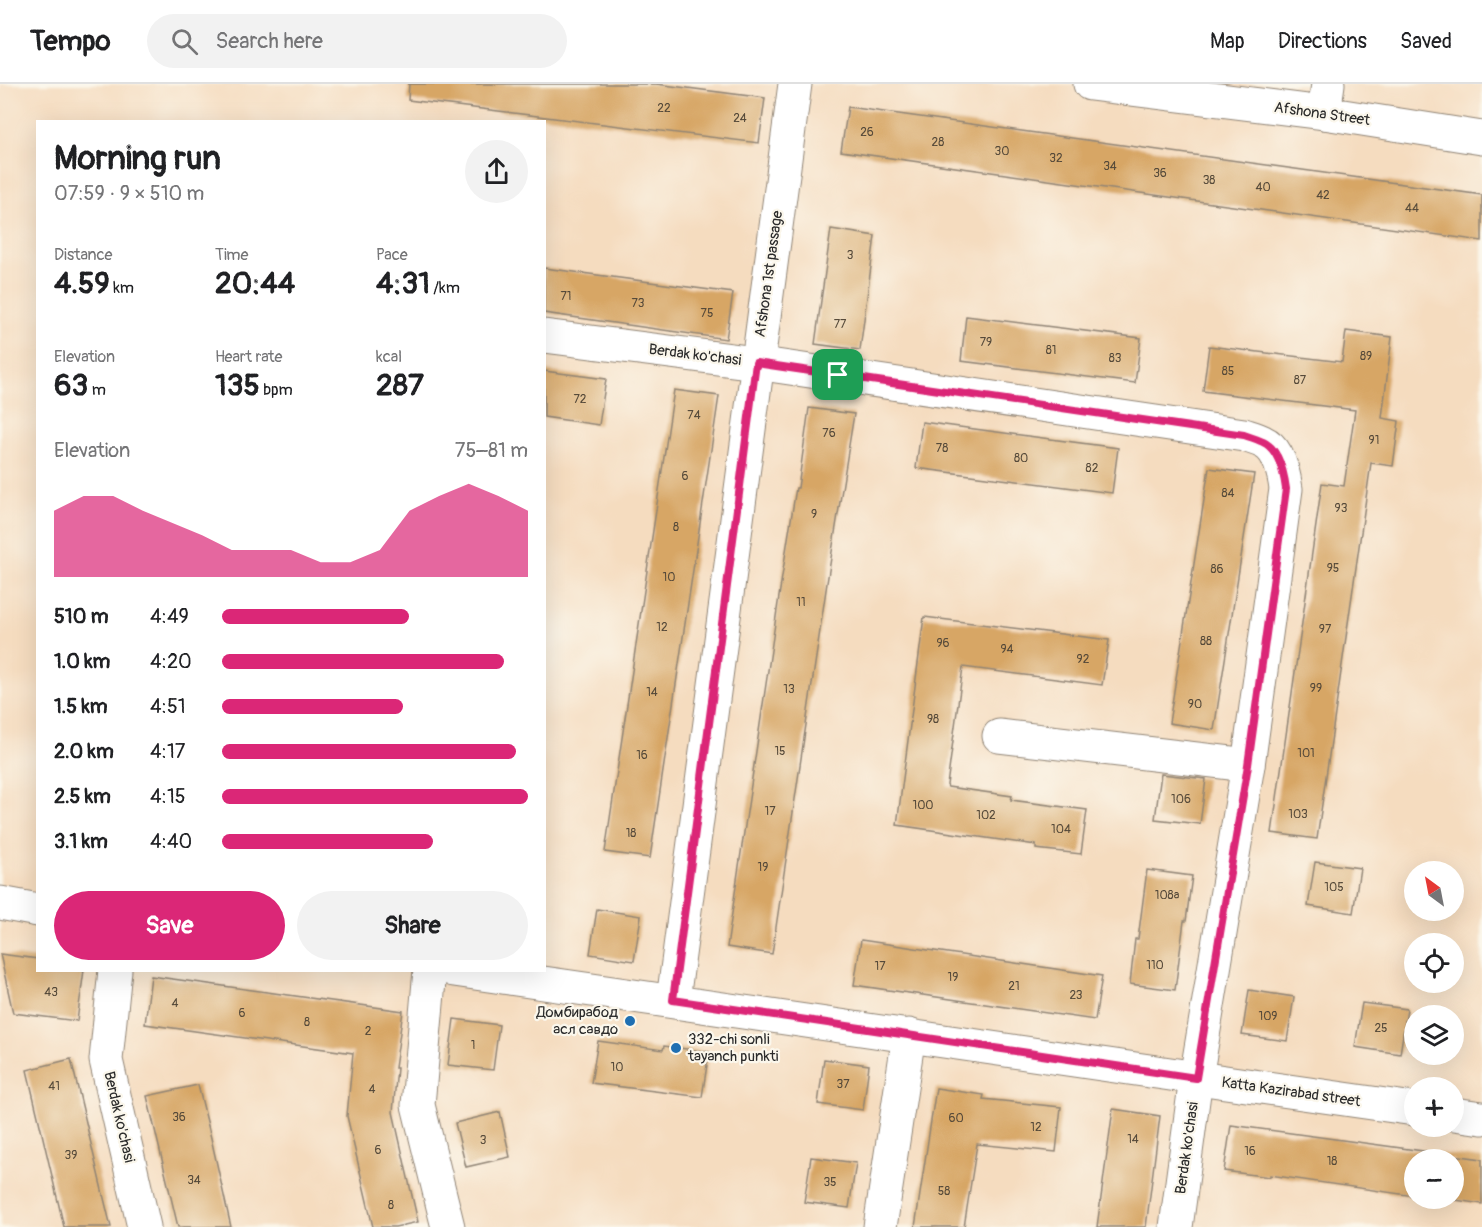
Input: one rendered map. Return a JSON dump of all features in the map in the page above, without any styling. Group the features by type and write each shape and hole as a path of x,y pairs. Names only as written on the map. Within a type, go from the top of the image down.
{"street":[{"name":"Afshona 1st passage","path":"673,1000 756,363 795,84"},
{"name":"Afshona Street","path":"1090,84 1326,99 1482,138"},
{"name":"Berdak ko'chasi","path":"546,336 756,363 1244,435 1266,442 1277,457 1284,473 1286,489 1248,765 1196,1078 1176,1227"},
{"path":"999,736 1248,765"},
{"path":"0,903 36,910"},
{"name":"Berdak ko'chasi","path":"116,972 106,1060 144,1227"},
{"path":"430,972 418,1105 448,1227"},
{"name":"Katta Kazirabad street","path":"469,972 1404,1108"},
{"path":"880,1227 909,1035"},
{"path":"1464,1115 1482,1118"}],"building":[{"path":"409,84 656,84 765,98 759,143 408,100"},
{"path":"848,107 1482,195 1482,241 841,151"},
{"path":"831,229 875,236 860,350 815,344"},
{"path":"546,268 733,293 726,339 546,313"},
{"path":"966,316 1141,338 1135,383 961,361"},
{"path":"1346,331 1392,337 1382,418 1399,421 1393,466 1371,463 1317,839 1272,833 1322,483 1344,486 1355,410 1203,391 1209,346 1342,362"},
{"path":"546,371 606,379 599,425 546,417"},
{"path":"674,390 719,396 650,858 605,852"},
{"path":"809,408 854,414 772,954 727,947"},
{"path":"922,422 1118,448 1112,493 916,468"},
{"path":"1209,468 1254,474 1214,730 1169,723"},
{"path":"924,617 1109,640 1102,685 963,667 947,785 948,787 1012,796 1011,800 1087,810 1081,854 1036,849 1036,845 897,825"},
{"path":"1161,774 1206,779 1200,824 1155,819"},
{"path":"1315,862 1360,868 1353,913 1308,906"},
{"path":"1147,870 1192,876 1175,990 1130,984"},
{"path":"597,909 641,916 634,961 590,954"},
{"path":"861,940 1102,976 1095,1020 854,985"},
{"path":"0,954 36,959 36,972 84,972 77,1021 13,1013"},
{"path":"151,976 403,1011 395,1068 397,1068 393,1112 418,1222 395,1227 373,1227 347,1116 353,1053 145,1024"},
{"path":"1249,990 1294,997 1287,1041 1242,1035"},
{"path":"1362,1003 1404,1009 1400,1054 1355,1047"},
{"path":"454,1019 499,1025 493,1070 448,1065"},
{"path":"598,1041 663,1050 664,1046 709,1052 702,1097 591,1083"},
{"path":"71,1059 111,1227 64,1227 27,1070"},
{"path":"824,1059 869,1065 863,1110 818,1104"},
{"path":"198,1085 231,1227 178,1227 147,1096"},
{"path":"936,1088 984,1095 983,1099 1061,1107 1056,1152 977,1144 964,1227 915,1227"},
{"path":"1113,1109 1160,1116 1146,1227 1097,1227"},
{"path":"500,1112 510,1157 466,1167 455,1123"},
{"path":"1231,1125 1408,1149 1404,1149 1404,1195 1270,1175 1270,1177 1224,1171"},
{"path":"811,1157 856,1163 849,1208 804,1202"},
{"path":"1464,1157 1482,1159 1482,1204 1464,1201"}],"place":[{"name":"Домбирабод асл савдо","path":"630,1021"},
{"name":"332-chi sonli tayanch punkti","path":"676,1048"}],"route":[{"path":"756,363 838,375 1244,435 1266,442 1277,457 1284,473 1286,489 1248,765 1196,1078 673,1000 756,363"}]}
